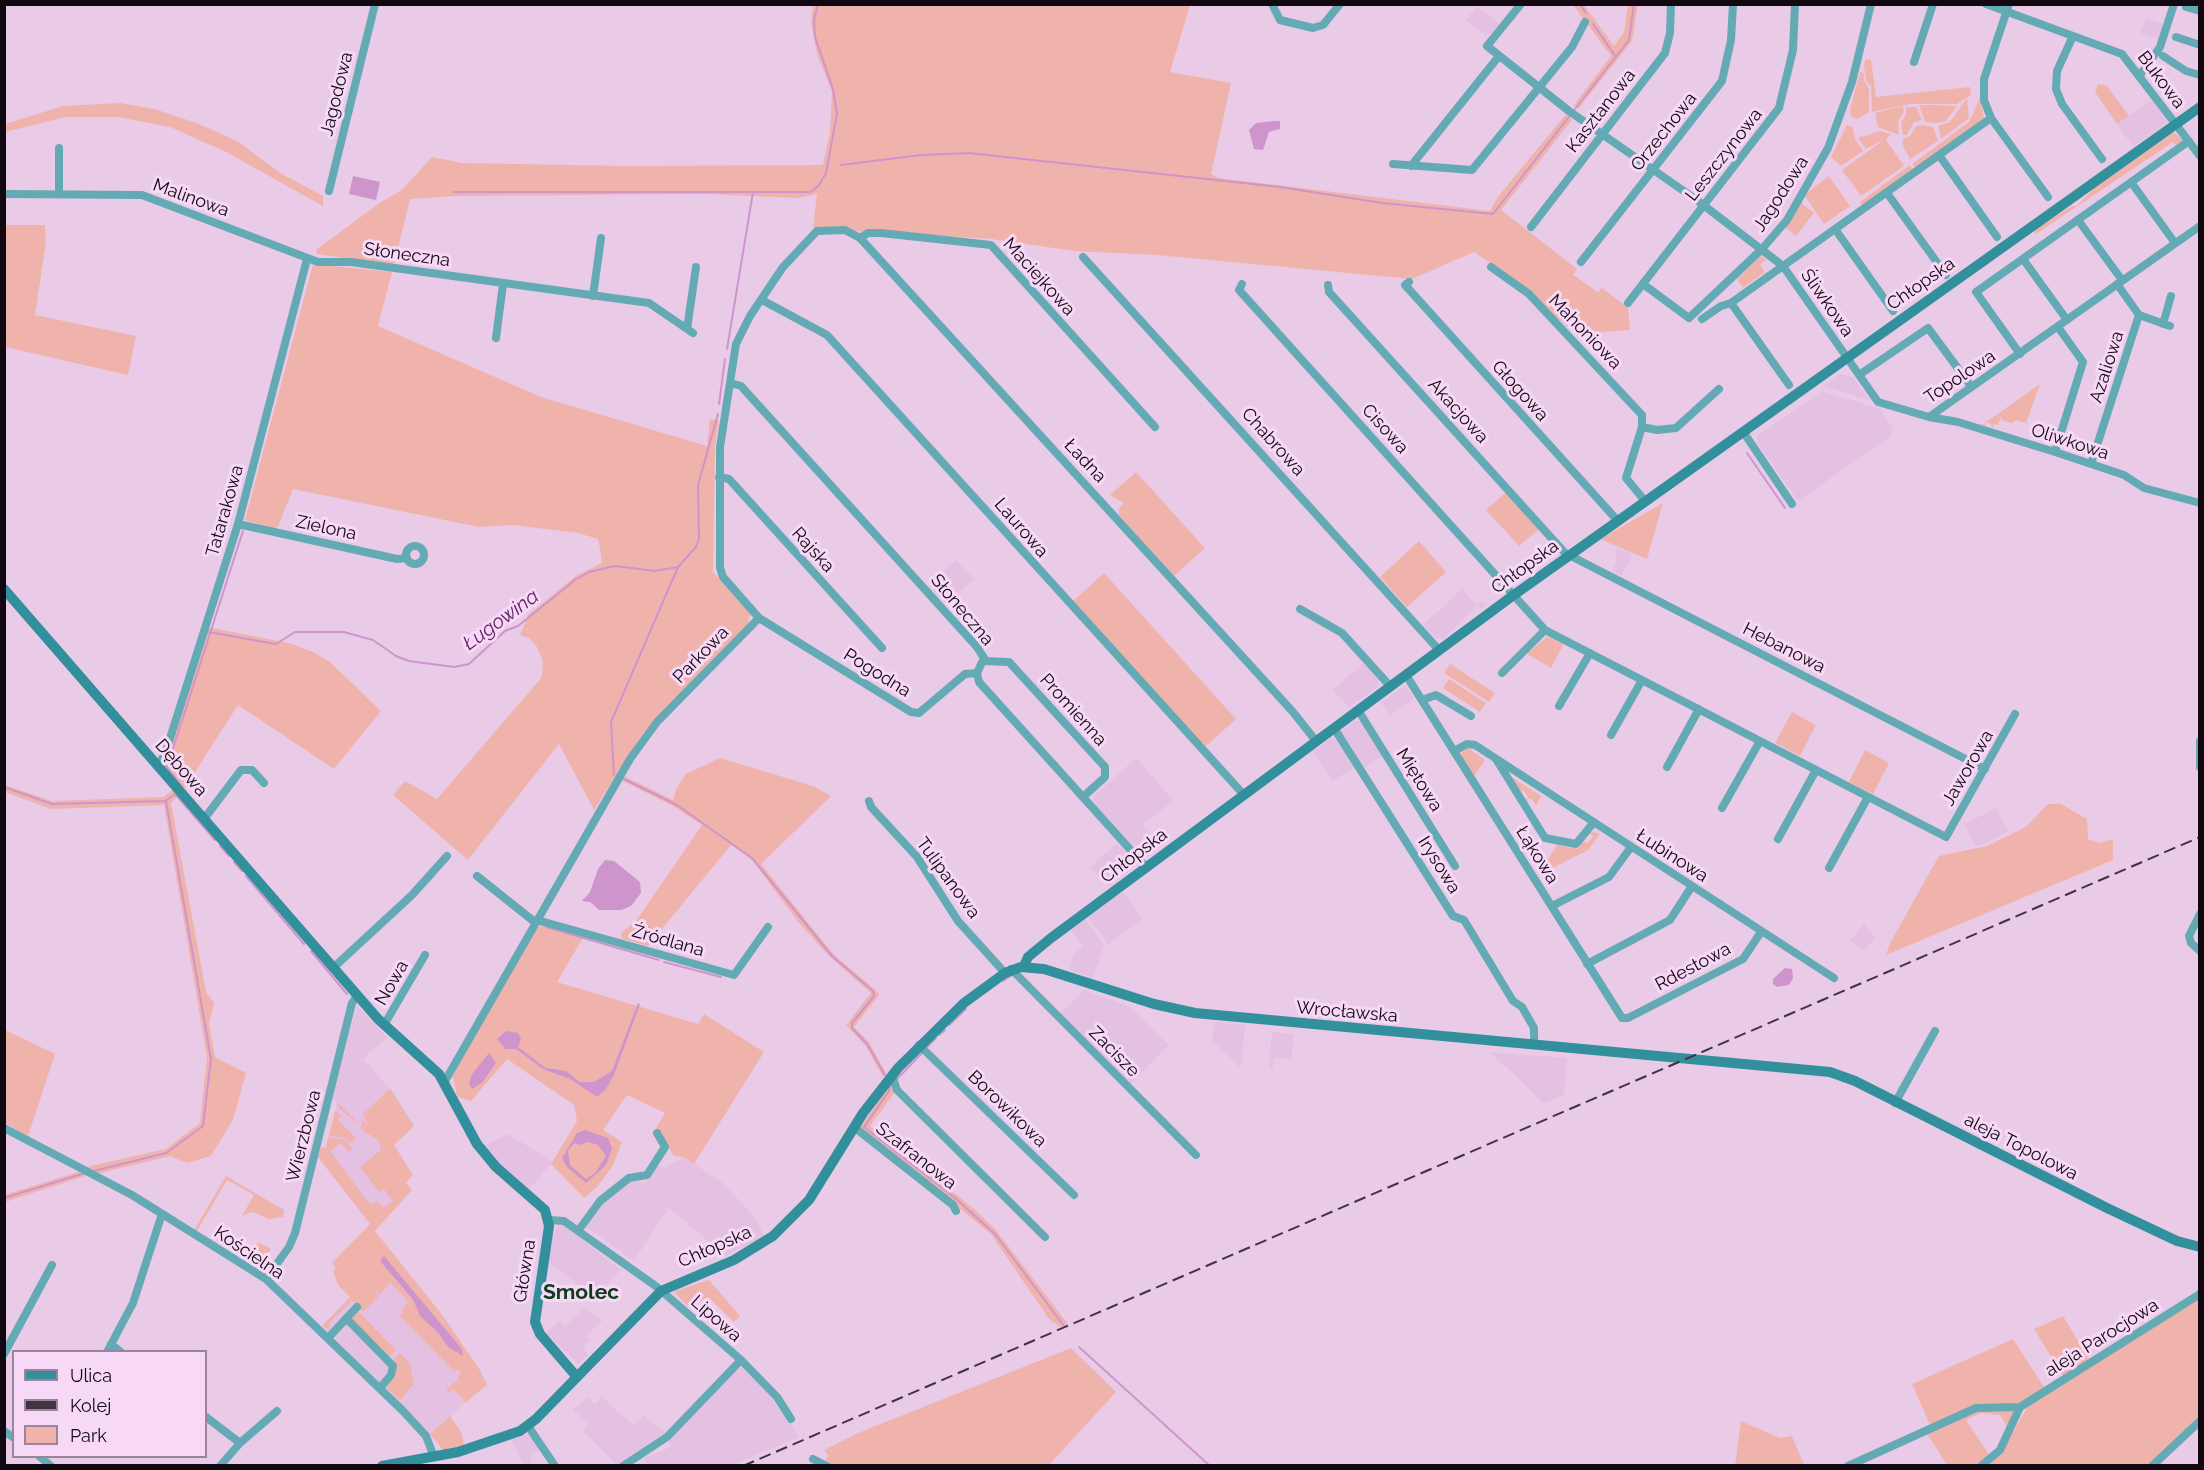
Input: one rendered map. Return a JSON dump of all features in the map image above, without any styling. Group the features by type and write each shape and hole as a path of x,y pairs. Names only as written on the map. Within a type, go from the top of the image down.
{"street":[{"name":"Jagodowa","path":"329,190 375,4"},
{"path":"1272,4 1276,16 1283,22 1313,28 1323,25 1340,4"},
{"path":"1521,4 1487,46 1539,88 1704,206 1783,266"},
{"name":"Kasztanowa","path":"1531,227 1665,53 1670,33 1671,4"},
{"name":"Orzechowa","path":"1581,262 1722,81 1731,40 1733,4"},
{"name":"Leszczynowa","path":"1628,303 1779,108 1793,50 1795,4"},
{"name":"Jagodowa","path":"1643,284 1689,318 1762,249 1786,220 1828,148 1852,82 1871,4"},
{"path":"1914,62 1933,4"},
{"name":"Bukowa","path":"1986,4 2008,8 2122,54 2199,156"},
{"path":"2140,75 2160,47 2174,4"},
{"path":"2187,7 2199,11"},
{"path":"2008,8 1983,81 1984,100 1991,118 2048,197"},
{"path":"1393,164 1472,170 1572,47 1585,22"},
{"path":"2073,36 2057,71 2056,89 2062,104 2102,159"},
{"path":"2176,37 2199,45"},
{"path":"1411,166 1499,56"},
{"path":"2163,56 2186,71 2199,75"},
{"name":"Chłopska","path":"576,1376 661,1291 745,1254 782,1229 819,1185 854,1127 892,1075 964,1003 1008,971 1024,966 1030,954 1617,520 1744,433 2199,107"},
{"name":"Śliwkowa","path":"1702,319 1721,306 1731,303 1991,118"},
{"name":"Topolowa","path":"2020,354 1976,292 2189,141"},
{"path":"59,148 59,193"},
{"path":"1939,155 1997,237"},
{"path":"2131,182 2175,243"},
{"path":"1887,193 1946,275"},
{"name":"Malinowa","path":"4,194 122,194 150,198 307,259"},
{"path":"2078,220 2120,282"},
{"name":"Topolowa","path":"1847,357 1878,402 1929,417 2199,226"},
{"path":"1835,229 1893,311"},
{"path":"759,618 723,577 720,568 719,477 722,430 736,344 762,300 793,255 817,231 845,230 860,238"},
{"name":"Maciejkowa","path":"860,238 868,233 881,233 991,245 1155,427"},
{"path":"593,296 601,238"},
{"name":"Ładna","path":"860,238 1287,705 1316,741"},
{"name":"Chabrowa","path":"1083,257 1439,650"},
{"name":"Słoneczna","path":"307,259 318,262 351,262 649,303 690,331 696,267"},
{"name":"Tatarakowa","path":"158,767 166,751 238,524 307,259"},
{"path":"2023,259 2067,320"},
{"name":"Śliwkowa","path":"1783,266 1847,357"},
{"name":"Mahoniowa","path":"1491,267 1529,294 1546,314 1565,330 1642,415 1642,427"},
{"name":"Głogowa","path":"1409,282 1405,285 1617,520"},
{"name":"Azaliowa","path":"2091,464 2139,315 2120,282"},
{"path":"496,338 503,284"},
{"name":"Cisowa","path":"1242,284 1239,290 1514,595"},
{"name":"Akacjowa","path":"1328,285 1329,292 1569,555"},
{"path":"2139,315 2167,325 2171,296"},
{"name":"Laurowa","path":"762,300 827,335 1244,795"},
{"path":"1731,303 1789,385"},
{"path":"2055,452 2083,362 2058,327"},
{"name":"Topolowa","path":"1859,375 1928,328 1968,382"},
{"name":"Słoneczna","path":"729,383 741,386 977,647 983,655 983,661 977,673 979,682 1146,867"},
{"path":"1645,501 1626,478 1642,427 1657,430 1676,428 1719,389"},
{"name":"Oliwkowa","path":"1929,417 1958,422 2055,452 2124,475 2139,486 2199,503"},
{"path":"1744,433 1792,504"},
{"name":"Rajska","path":"719,477 729,479 882,648"},
{"name":"Zielona","path":"238,524 397,559 407,558"},
{"name":"Hebanowa","path":"1569,555 1985,769"},
{"name":"Dębowa","path":"4,589 357,996 384,1025 445,1081"},
{"path":"1514,595 1545,630 1868,797 1829,868"},
{"path":"1300,609 1342,633 1390,686"},
{"name":"Pogodna","path":"759,618 915,713 927,706 964,674 977,673"},
{"name":"Parkowa","path":"445,1081 606,798 646,735 759,618"},
{"path":"1502,673 1545,630"},
{"path":"1559,706 1590,653"},
{"name":"Promienna","path":"983,661 1009,662 1105,767 1105,777 1083,797"},
{"name":"Łąkowa","path":"1406,675 1621,1016 1625,1019 1630,1017"},
{"path":"1611,735 1642,680"},
{"path":"1422,700 1436,695 1471,716"},
{"path":"1667,766 1699,709"},
{"name":"Miętowa","path":"1358,710 1455,866"},
{"name":"Jaworowa","path":"1868,797 1946,837 2015,714"},
{"name":"Irysowa","path":"1334,728 1453,915 1464,920 1513,1001 1522,1007 1534,1028 1534,1045"},
{"path":"1722,808 1760,741"},
{"path":"2199,741 2199,767"},
{"name":"Łubinowa","path":"1454,751 1472,744 1834,978"},
{"path":"1495,758 1548,839 1578,844 1594,822"},
{"path":"204,819 241,770 252,770 264,783"},
{"path":"1778,839 1816,770"},
{"name":"Tulipanowa","path":"869,801 871,807 917,857 958,921 1008,971"},
{"path":"1552,906 1613,875 1631,847"},
{"path":"333,968 412,895 447,856"},
{"path":"477,876 536,921"},
{"path":"1587,964 1670,920 1692,886"},
{"path":"2199,914 2189,936 2191,943 2199,951"},
{"name":"Źródlana","path":"536,921 734,975 768,927"},
{"name":"Rdestowa","path":"1630,1017 1743,959 1761,932"},
{"name":"Nowa","path":"384,1025 425,955"},
{"name":"Wrocławska","path":"1024,966 1044,969 1146,1002 1195,1013 1830,1072"},
{"name":"Zacisze","path":"1008,971 1196,1155"},
{"name":"Wierzbowa","path":"266,1279 289,1247 295,1233 352,1003 357,996"},
{"path":"1895,1103 1935,1031"},
{"name":"Borowikowa","path":"920,1045 1074,1196"},
{"name":"aleja Topolowa","path":"1830,1072 1855,1082 2107,1209 2177,1241 2199,1247"},
{"path":"892,1075 897,1090 1045,1237"},
{"name":"Główna","path":"445,1081 460,1116 477,1144 502,1173 543,1207 549,1220 534,1322 540,1334 576,1376"},
{"name":"Szafranowa","path":"854,1127 953,1204 956,1211"},
{"name":"Kościelna","path":"4,1128 162,1214 266,1279 380,1388 426,1436 434,1456"},
{"path":"578,1231 600,1201 629,1178 647,1175 666,1146 657,1133"},
{"path":"109,1348 133,1303 162,1214"},
{"name":"Lipowa","path":"549,1220 564,1221 661,1291 741,1360 777,1397 791,1419"},
{"path":"4,1354 52,1265"},
{"name":"aleja Parocjowa","path":"2020,1407 2199,1294"},
{"path":"328,1338 357,1307"},
{"path":"346,1318 393,1366 391,1375 380,1388"},
{"path":"623,1466 666,1437 741,1360"},
{"path":"382,1466 487,1443 528,1426 576,1376"},
{"path":"1848,1466 1976,1408 2020,1407 2000,1450 1981,1466"},
{"path":"220,1466 240,1443 277,1411"},
{"path":"207,1418 240,1443"},
{"path":"2152,1466 2199,1421"},
{"path":"528,1426 555,1466"},
{"path":"813,1459 827,1466"}],"shaded area":[{"path":"1477,6 1499,24 1490,34 1485,35 1466,20"},
{"path":"2146,18 2164,24 2159,39 2140,33"},
{"path":"2152,100 2168,122 2133,147 2117,124"},
{"path":"1280,121 1280,129 1269,132 1263,150 1254,149 1249,130 1256,123"},
{"path":"353,176 380,182 376,200 349,194"},
{"path":"1839,374 1853,377 1869,400 1823,386"},
{"path":"1822,391 1878,408 1893,428 1891,436 1801,499 1796,498 1757,442 1758,435"},
{"path":"1617,548 1633,554 1621,576 1612,571 1618,559 1615,557"},
{"path":"956,560 974,579 946,605 929,585"},
{"path":"1462,589 1477,605 1483,601 1486,605 1480,609 1477,606 1443,639 1436,638 1423,625"},
{"path":"1363,663 1379,680 1378,687 1349,707 1333,690"},
{"path":"1405,685 1414,699 1389,715 1381,703"},
{"path":"1355,721 1362,722 1383,755 1364,768 1341,731"},
{"path":"1331,738 1337,740 1355,767 1332,781 1313,751"},
{"path":"1136,758 1174,801 1142,824 1162,846 1148,856 1142,856 1094,803 1095,795"},
{"path":"1996,808 2009,831 1977,847 1964,824"},
{"path":"1117,843 1137,865 1108,887 1090,867"},
{"path":"605,860 614,861 640,882 641,893 631,906 621,910 599,910 590,902 582,901 590,892 598,869"},
{"path":"1123,892 1143,919 1108,944 1088,917"},
{"path":"1085,919 1104,945 1093,978 1069,970 1074,953 1083,947 1071,930"},
{"path":"1864,924 1875,938 1864,951 1850,941"},
{"path":"1785,968 1792,969 1793,978 1789,985 1777,987 1773,984 1773,979"},
{"path":"1084,990 1129,1006 1169,1045 1131,1084 1060,1014"},
{"path":"638,1003 640,1004 614,1075 606,1089 597,1097 570,1079 543,1069 516,1049 505,1049 497,1039 506,1031 518,1033 521,1039 518,1047 546,1068 566,1071 580,1082 594,1082 612,1071"},
{"path":"357,1006 387,1037 363,1059 394,1093 414,1126 394,1145 413,1175 406,1183 412,1190 375,1230 318,1157 321,1147 326,1148 337,1103 333,1099 335,1088"},
{"path":"1214,1022 1245,1025 1241,1068 1212,1041"},
{"path":"1272,1032 1294,1034 1291,1059 1274,1058 1273,1069 1269,1068"},
{"path":"1490,1052 1567,1058 1564,1095 1544,1103"},
{"path":"489,1053 496,1063 482,1083 472,1089 469,1084 472,1074"},
{"path":"585,1130 608,1138 612,1149 606,1165 586,1183 566,1166 562,1158 577,1133","holes":["588,1142 598,1145 606,1156 595,1173 586,1179 570,1165 568,1151 574,1143 579,1145"]},
{"path":"508,1134 553,1162 529,1189 503,1167 484,1146"},
{"path":"684,1157 724,1184 757,1220 764,1237 725,1256 671,1209 668,1209 634,1261 585,1226 604,1201 630,1182 645,1183 657,1165 663,1168"},
{"path":"558,1225 563,1225 621,1270 594,1297 548,1262 552,1238"},
{"path":"350,1244 409,1302 483,1387 430,1434 322,1326 350,1297 338,1285 333,1271 336,1268 332,1263"},
{"path":"384,1256 462,1349 463,1356 448,1347 438,1333 420,1316 413,1300 380,1261"},
{"path":"584,1308 603,1320 586,1336 590,1341 582,1348 588,1354 578,1364 546,1333 559,1320 565,1326"},
{"path":"742,1367 766,1391 799,1437 732,1465 647,1465 644,1458 671,1447 668,1439 733,1373"},
{"path":"587,1397 595,1404 602,1397 634,1426 644,1415 666,1434 617,1465 582,1431 588,1424 573,1410"},
{"path":"528,1434 540,1450 530,1457 533,1463 524,1465 511,1440"}],"green space":[{"path":"813,5 1190,5 1170,72 1231,83 1211,174 1219,178 1490,211 1497,198 1566,114 1572,120 1501,210 1577,269 1573,275 1598,292 1602,288 1628,308 1630,330 1601,332 1568,327 1548,311 1533,292 1474,252 1412,279 1157,255 1074,251 991,239 857,231 829,227 813,228 817,194 797,198 705,194 457,196 410,199 394,265 316,254 317,249 381,202 402,190 432,157 462,163 628,166 823,165 830,132 832,92 817,54 811,23"},
{"path":"1573,5 1584,5 1614,46 1624,32 1628,5 1638,5 1632,41 1579,108 1573,106 1611,56"},
{"path":"1871,59 1876,97 1970,87 1971,95 1957,104 1911,104 1872,112 1871,86 1866,81 1864,65 1865,60"},
{"path":"1860,72 1864,73 1864,80 1869,88 1869,112 1857,119 1851,117 1850,109"},
{"path":"2098,84 2107,86 2129,116 2117,124 2095,92"},
{"path":"1967,98 1969,118 1941,139 1938,126 1950,122"},
{"path":"1980,98 1984,118 1915,168 1912,164 1969,122"},
{"path":"120,103 155,109 199,124 237,141 282,174 323,196 323,206 226,152 170,127 118,117 66,117 5,132 5,124 63,106"},
{"path":"1919,105 1957,106 1946,121 1936,123 1925,122"},
{"path":"1903,106 1904,112 1898,121 1899,135 1878,127 1875,113"},
{"path":"1906,107 1916,107 1922,120 1914,122 1907,135 1903,135 1901,122 1906,115"},
{"path":"1847,125 1853,128 1855,139 1863,151 1841,166 1831,157"},
{"path":"1916,126 1933,127 1938,141 1910,159 1903,146 1903,139 1910,136"},
{"path":"1880,131 1891,134 1886,140 1904,166 1861,196 1842,170 1885,139 1866,149 1858,138"},
{"path":"2173,132 2183,140 2177,146 2173,142 2036,234 2033,230 2072,206 2077,206 2095,187"},
{"path":"1910,165 1913,170 1862,207 1860,202"},
{"path":"1829,176 1850,206 1824,224 1804,195"},
{"path":"1800,202 1814,213 1796,236 1785,227"},
{"path":"5,225 45,225 46,242 35,315 136,336 128,375 5,347"},
{"path":"1761,256 1766,260 1760,265 1765,272 1743,288 1737,279"},
{"path":"313,264 392,272 378,326 541,397 707,446 710,419 719,420 715,446 713,572 750,614 748,625 644,732 594,810 559,744 468,860 393,795 405,781 437,799 542,677 543,661 537,647 529,638 520,635 528,615 577,575 602,563 598,539 578,533 513,525 479,527 293,489 277,529 245,520"},
{"path":"2040,384 2026,423 2016,420 2012,423 2002,420 2001,416 1998,425 1994,424 1992,428 1991,424 1986,422"},
{"path":"1136,472 1205,548 1174,576 1119,515 1119,508 1124,503 1110,495"},
{"path":"1506,492 1539,529 1519,546 1486,510"},
{"path":"1663,503 1647,559 1600,539"},
{"path":"1419,541 1446,572 1407,607 1380,577"},
{"path":"1104,573 1236,719 1205,747 1073,601"},
{"path":"207,627 289,643 313,652 330,662 381,711 334,769 238,705 184,789 163,767"},
{"path":"1547,637 1564,644 1551,668 1527,654"},
{"path":"1450,664 1495,693 1489,702 1444,673"},
{"path":"1449,679 1486,703 1480,712 1443,688"},
{"path":"1792,712 1816,725 1800,756 1775,743"},
{"path":"1467,747 1485,760 1474,776 1462,757 1462,750"},
{"path":"1865,750 1889,763 1873,794 1849,782"},
{"path":"720,758 813,786 831,796 761,864 834,955 878,992 879,995 854,1027 869,1042 886,1073 883,1077 865,1045 846,1025 871,993 830,957 799,923 753,861 731,845 648,946 622,939 621,933 636,921 702,825 673,806 619,779 622,775 673,800 677,787 686,774"},
{"path":"1507,774 1541,796 1536,806 1531,798 1524,802 1528,798 1525,792 1523,790 1519,793"},
{"path":"5,785 52,801 164,797 174,788 180,794 171,803 206,992 214,1003 209,1025 215,1057 246,1073 233,1120 211,1156 187,1163 170,1156 92,1175 88,1171 90,1166 166,1149 200,1123 207,1057 164,805 51,809 5,792"},
{"path":"2048,804 2061,804 2087,819 2088,839 2099,843 2113,839 2113,860 1886,955 1890,943 1939,856 1987,846 2026,827"},
{"path":"1590,831 1600,834 1588,850 1537,876 1557,845 1578,849 1583,841 1588,843 1593,836 1588,833"},
{"path":"541,925 584,936 557,982 698,1024 704,1014 764,1052 694,1164 684,1157 674,1156 656,1128 665,1113 627,1095 603,1130 622,1142 613,1165 598,1186 584,1198 551,1164 577,1121 574,1105 507,1059 471,1101 457,1097 453,1076 536,929"},
{"path":"5,1030 55,1054 28,1136 5,1123"},
{"path":"892,1082 895,1092 870,1126 973,1208 995,1229 1068,1324 1060,1327 1049,1319 991,1234 860,1127"},
{"path":"390,1089 414,1126 394,1145 413,1175 406,1183 412,1190 375,1231 443,1316 480,1370 487,1385 466,1402 453,1389 449,1392 446,1390 455,1381 461,1385 457,1380 461,1373 457,1369 455,1372 400,1316 403,1312 401,1310 409,1302 390,1283 380,1295 376,1290 369,1296 375,1291 379,1296 363,1312 352,1301 329,1323 330,1330 322,1326 350,1297 338,1285 333,1271 336,1268 332,1263 370,1224 318,1157 321,1147 326,1148 328,1138 345,1140 352,1149 349,1152 341,1143 330,1151 367,1201 373,1204 378,1201 383,1208 393,1201 384,1189 379,1192 360,1167 381,1150 379,1141 360,1128 363,1123 360,1120 362,1119 369,1127 363,1114","holes":["396,1271 451,1337 448,1347 438,1333 420,1316 413,1300 391,1274"]},
{"path":"337,1102 356,1121 337,1106"},
{"path":"335,1111 341,1116 338,1120 356,1138 349,1143 346,1138 329,1136"},
{"path":"81,1171 85,1176 5,1202 4,1195"},
{"path":"226,1176 284,1210 283,1217 269,1219 253,1212 242,1216 254,1195 227,1180 197,1231 194,1230"},
{"path":"260,1243 271,1249 265,1259 260,1255 259,1257 264,1260 262,1264 249,1256 256,1244"},
{"path":"709,1280 740,1316 734,1322 708,1297 688,1306 675,1293 675,1291"},
{"path":"2199,1298 2199,1417 2147,1465 1986,1466 2001,1453 2028,1406"},
{"path":"357,1310 396,1350 389,1357 352,1319"},
{"path":"2063,1316 2089,1359 2063,1376 2034,1329"},
{"path":"2013,1339 2044,1387 2021,1403 1975,1406 1930,1425 1912,1384"},
{"path":"1071,1348 1116,1392 1049,1465 831,1465 825,1459 829,1456 824,1450 858,1433"},
{"path":"400,1353 410,1364 414,1384 400,1400 385,1386 393,1361"},
{"path":"1977,1410 2013,1410 2013,1421 2009,1429 2000,1415 1981,1413 1966,1420 1990,1456 1977,1465 1947,1465 1926,1432"},
{"path":"450,1416 461,1432 464,1445 443,1450 430,1434"},
{"path":"1741,1421 1780,1438 1792,1436 1804,1465 1735,1465"}],"waterway":[{"path":"454,192 811,192 819,185 826,173 837,114 833,89 815,37 814,20 818,4"},
{"path":"1580,4 1586,13"},
{"path":"841,165 921,155 969,153 1280,187 1382,203 1493,214 1629,40 1634,4"},
{"path":"1593,24 1616,57"},
{"name":"Ługowina","path":"727,349 753,192"},
{"name":"Ługowina","path":"719,404 725,359"},
{"name":"Ługowina","path":"208,632 276,644 295,632 344,632 373,640 396,656 409,661 454,667 469,664 505,631 518,626 575,580 589,572 615,566 655,571 678,567 696,547 699,539 698,485 718,414"},
{"path":"1747,453 1785,508"},
{"name":"Ługowina","path":"182,787 167,767 243,531"},
{"path":"614,775 611,722 678,567"},
{"path":"624,779 677,805 752,858 832,956 873,991 874,996 852,1023 852,1028 867,1044 885,1075"},
{"name":"Ługowina","path":"4,787 52,804 166,801 176,793"},
{"path":"175,794 215,840"},
{"path":"94,1171 166,1153 203,1126 211,1059 166,801"},
{"path":"220,846 229,856"},
{"path":"234,862 242,871"},
{"path":"246,876 304,944"},
{"path":"546,927 659,960"},
{"path":"311,951 347,994"},
{"path":"664,962 721,977"},
{"path":"1003,981 1012,975"},
{"path":"949,1025 966,1009"},
{"path":"939,1035 945,1030"},
{"path":"926,1048 936,1038"},
{"path":"897,1079 923,1052"},
{"path":"890,1085 889,1091 864,1127 955,1198 995,1234 1064,1326"},
{"path":"4,1198 85,1173"},
{"path":"1079,1347 1210,1466"}],"railway":[{"path":"743,1466 2200,837"}],"district":[{"name":"Smolec","path":"581,1293"}]}
